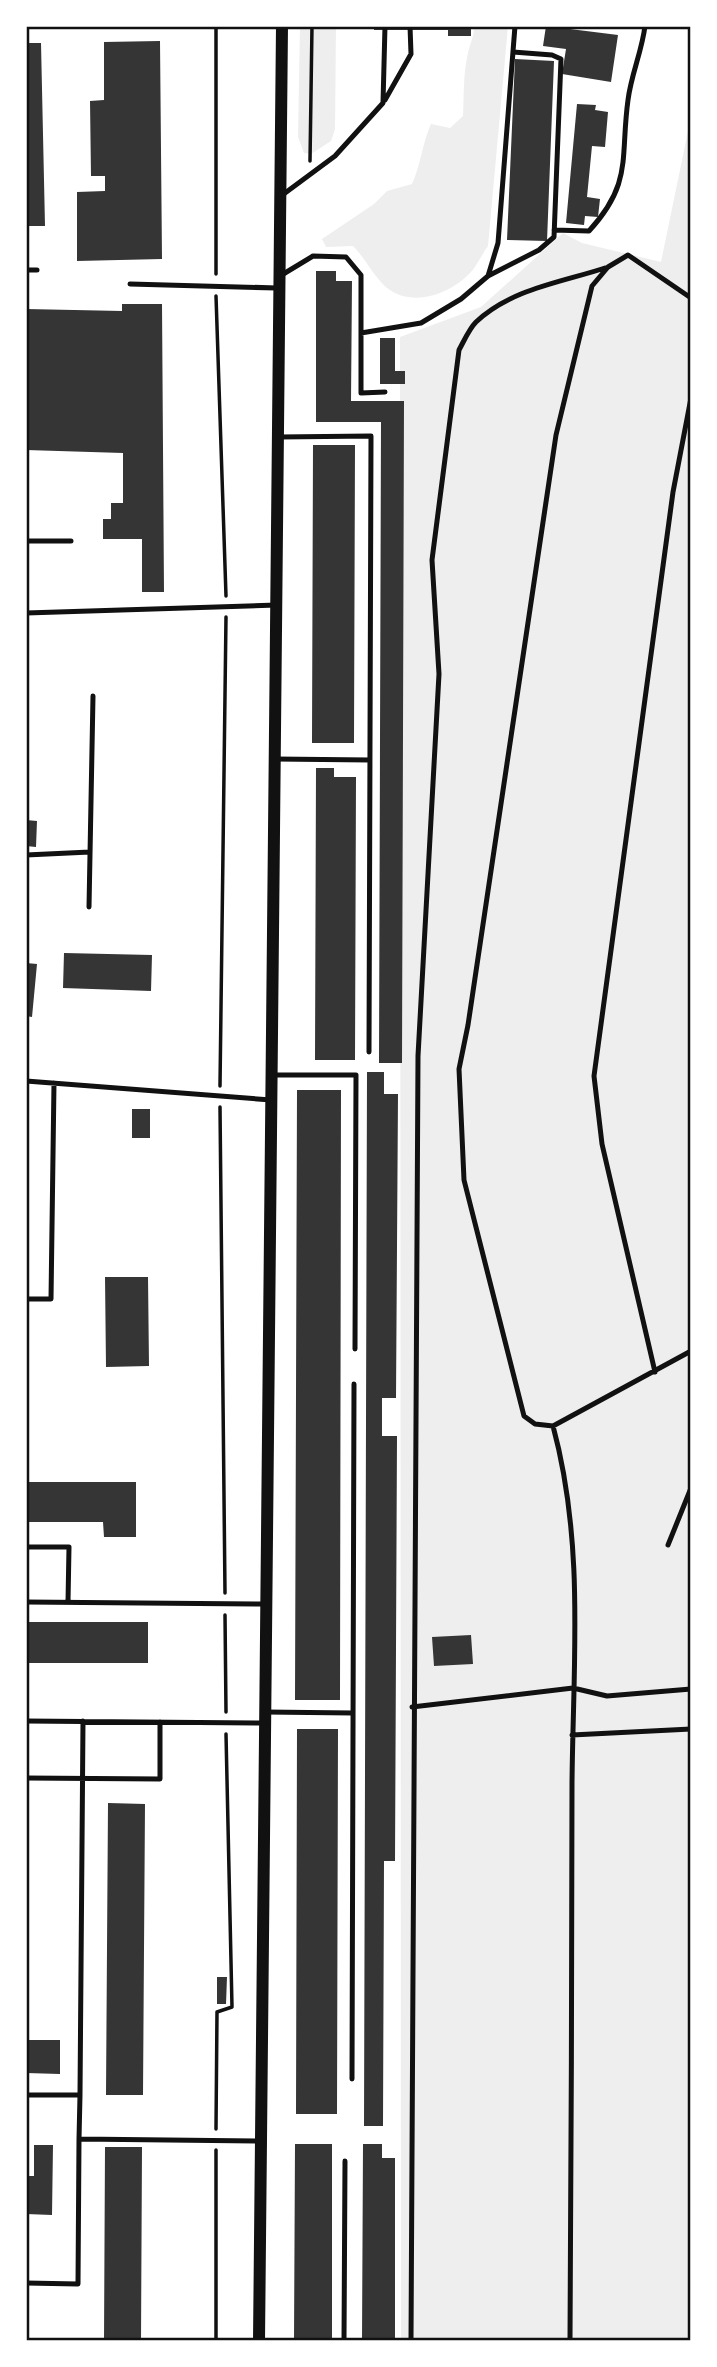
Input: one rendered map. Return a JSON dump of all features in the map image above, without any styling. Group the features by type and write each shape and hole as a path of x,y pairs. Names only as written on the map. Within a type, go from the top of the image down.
{"street":[{"path":"259,2341 282,26"}],"lane":[{"path":"383,103 385,26"},
{"path":"281,196 335,156 383,103 411,54 410,26"},
{"path":"488,276 498,243 515,26"},
{"path":"554,230 589,231 606,212 622,176 628,101 645,26"},
{"path":"361,333 421,323 461,299 488,276 539,250 554,237 561,60 552,55 513,52"},
{"path":"411,2341 412,1707 418,1056 439,674 432,560 459,351 474,324 497,306 551,282 608,267 628,255 691,298"},
{"path":"130,284 216,287 280,282 313,256 346,257 361,275 361,393 386,392"},
{"path":"608,267 592,286 556,435 468,1025 459,1069 464,1180 517,1397 524,1416 535,1424 553,1426 691,1351"},
{"path":"26,270 37,270"},
{"path":"655,1372 602,1144 594,1076 673,492 691,398"},
{"path":"279,437 371,436 369,1052"},
{"path":"26,541 71,541"},
{"path":"26,613 277,605"},
{"path":"89,907 93,696"},
{"path":"275,759 370,760"},
{"path":"26,855 90,852"},
{"path":"271,1075 356,1075 355,1349"},
{"path":"26,1081 271,1100"},
{"path":"26,1300 51,1300 54,1083"},
{"path":"352,2079 354,1384"},
{"path":"553,1426 565,1470 576,1571 572,1735 570,2341"},
{"path":"668,1545 691,1488"},
{"path":"26,1546 69,1547 68,1602"},
{"path":"26,1602 266,1604"},
{"path":"412,1707 573,1688 607,1696 691,1689"},
{"path":"26,1721 226,1722 353,1713"},
{"path":"26,2283 78,2284 83,1721"},
{"path":"26,1778 160,1779 160,1722"},
{"path":"572,1735 691,1729"},
{"path":"26,2095 80,2095"},
{"path":"79,2139 260,2141"},
{"path":"344,2341 345,2161"}],"path":[{"path":"216,26 216,287 226,607 220,1096 226,1722 232,2007 217,2012 216,2341"},
{"path":"310,176 312,26"}],"shaded area":[{"path":"300,26 336,26 335,129 331,141 311,154 304,153 298,137"},
{"path":"474,26 508,26 488,246 473,270 452,287 431,296 408,297 387,288 353,246 326,247 322,239 374,204 387,191 412,184 431,124 450,128 463,116 465,69"},
{"path":"688,131 691,131 691,2341 401,2341 400,337 481,307 563,233 582,243 661,262"}],"building":[{"path":"374,26 471,26 471,36 448,36 448,30 374,30"},
{"path":"546,26 618,35 611,82 562,74 566,49 543,46"},
{"path":"160,41 162,259 77,261 77,192 105,191 105,176 91,176 90,101 104,100 104,42"},
{"path":"26,43 41,43 45,226 26,226"},
{"path":"515,59 554,61 547,241 507,240"},
{"path":"577,104 596,105 595,110 608,112 605,147 592,146 587,197 600,199 598,217 585,216 584,225 566,223"},
{"path":"316,271 336,271 336,281 352,281 351,401 404,401 402,1063 379,1063 381,422 316,422"},
{"path":"122,304 162,304 164,592 142,592 142,539 103,539 103,519 111,519 111,503 123,503 123,453 26,450 26,309 122,311"},
{"path":"380,338 395,338 395,371 405,371 405,384 380,384"},
{"path":"313,445 355,445 354,743 312,743"},
{"path":"316,768 334,768 334,777 356,777 355,1060 315,1060"},
{"path":"26,820 37,821 36,847 26,846"},
{"path":"64,953 152,955 151,991 63,988"},
{"path":"26,963 37,964 32,1017 26,1016"},
{"path":"367,1072 384,1072 384,1094 398,1094 396,1398 382,1398 382,1436 397,1436 395,1861 384,1861 383,2126 364,2126"},
{"path":"297,1090 341,1090 340,1700 295,1700"},
{"path":"132,1109 150,1109 150,1138 132,1138"},
{"path":"105,1277 148,1277 149,1366 106,1367"},
{"path":"26,1482 136,1482 136,1537 104,1537 103,1522 26,1522"},
{"path":"26,1622 148,1622 148,1663 26,1663"},
{"path":"471,1635 473,1664 434,1666 432,1637"},
{"path":"297,1729 338,1729 337,2114 296,2114"},
{"path":"108,1803 145,1804 143,2095 106,2095"},
{"path":"217,1977 227,1977 226,2004 217,2004"},
{"path":"26,2040 60,2040 60,2074 26,2073"},
{"path":"295,2144 332,2144 332,2341 294,2341"},
{"path":"363,2144 382,2144 382,2158 395,2158 395,2341 362,2341"},
{"path":"34,2145 53,2145 52,2215 26,2214 26,2176 34,2176"},
{"path":"105,2147 142,2147 141,2341 104,2341"}]}
